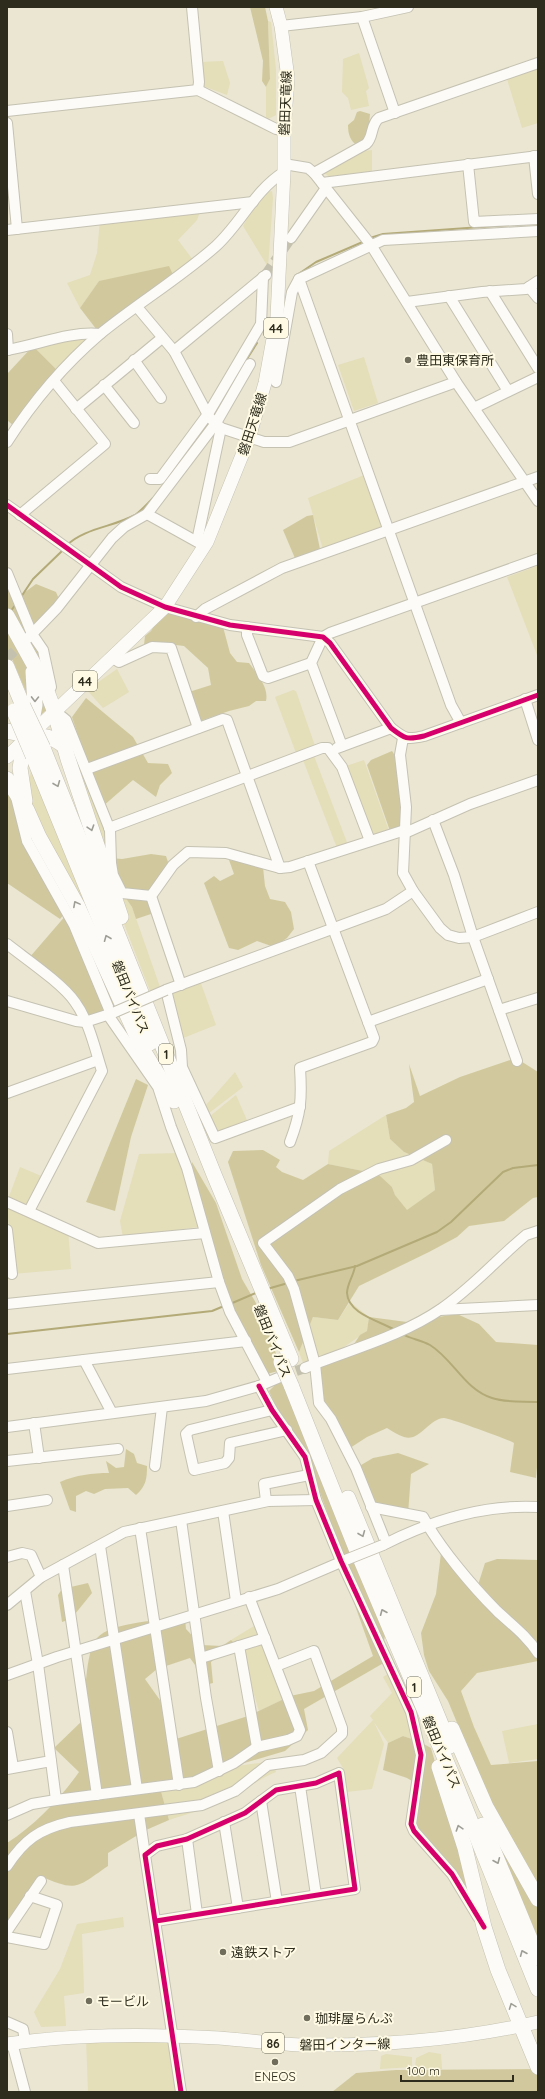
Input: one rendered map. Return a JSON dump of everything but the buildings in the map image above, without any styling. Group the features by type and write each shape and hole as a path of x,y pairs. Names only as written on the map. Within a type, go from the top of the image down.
{"highway":[{"name":"1","path":"7,616 30,662 43,681 54,710 125,928 173,1058 179,1100"},
{"path":"27,810 20,768 34,713 35,693 30,662"},
{"name":"磐田バイパス","path":"7,667 19,709 38,752 397,1631 538,1958"},
{"name":"磐田バイパス","path":"7,694 19,709"},
{"path":"7,731 27,737 51,737 58,740 65,747"},
{"path":"7,778 27,810 39,836 78,907 144,1052 179,1100"},
{"path":"397,1631 446,1716 486,1807 538,1899"},
{"path":"397,1631 465,1848 484,1927 498,1970 538,2067"},
{"name":"磐田バイパス","path":"397,1631 452,1775 538,1989"}],"main road":[{"name":"磐田天竜線","path":"7,757 54,710 165,607 220,513 249,438 265,383 277,318 284,168 284,132 288,78 281,26 276,7"},
{"name":"磐田インター線","path":"15,2043 120,2036 172,2036 299,2045 344,2045 443,2038 538,2022"}],"street":[{"path":"192,7 200,82 198,90"},
{"path":"281,26 362,17 408,7"},
{"path":"362,17 395,113"},
{"path":"314,173 366,144 370,140 374,122 379,118 538,63"},
{"path":"7,111 198,90 284,132"},
{"path":"7,123 12,229 253,202"},
{"path":"291,238 324,186 468,164 536,156 538,194"},
{"path":"468,164 474,222 538,219"},
{"path":"7,442 54,381 78,354 100,334 199,261 218,244 284,168 308,168 314,173 371,246 456,382 538,501"},
{"path":"276,382 292,292 300,279 383,240 538,231"},
{"path":"150,479 160,479 214,420 261,324 265,276 174,351"},
{"path":"300,279 331,362 331,367 349,420 451,705 461,722"},
{"path":"407,302 490,291 526,289 538,281"},
{"path":"529,287 538,298"},
{"path":"490,291 538,368"},
{"path":"449,296 508,391"},
{"path":"136,307 174,351 214,420 249,438 264,442 289,442 456,382"},
{"path":"7,334 8,350 33,346 68,336 89,333 100,334"},
{"path":"76,409 162,338"},
{"path":"134,360 161,398"},
{"path":"29,638 57,608 92,566 112,538 124,527 147,514 214,420 250,364"},
{"path":"474,408 538,377"},
{"path":"20,515 105,444 54,381"},
{"path":"104,385 134,423"},
{"path":"147,514 201,544 214,420"},
{"path":"196,617 205,609 282,568 538,477"},
{"path":"7,505 121,587 165,607 196,617 247,627 323,637 330,643 391,728 403,738 412,739 424,736 538,694"},
{"path":"342,746 311,663 323,637 330,633 538,559"},
{"path":"7,573 21,609 29,638 43,650 54,710 66,720 87,769 109,828 111,863 117,885 122,893 151,896"},
{"path":"247,627 247,635 264,676 268,678 311,663"},
{"path":"111,657 119,662 152,647 171,648 198,728"},
{"path":"525,699 538,740"},
{"path":"87,769 223,719 227,720 280,868"},
{"path":"330,751 391,728"},
{"path":"403,738 400,755 406,808 403,873 440,928 448,935 458,938 473,937 538,912"},
{"path":"109,828 322,748 328,748 342,767 370,841"},
{"path":"151,896 173,865 188,852 226,853 280,868 308,861 405,831 470,804 538,780"},
{"path":"15,792 18,810 27,842 74,925 111,1014 158,1087 171,1127 187,1168 219,1282 230,1312 246,1341 272,1410 305,1457 316,1500 411,1712 421,1755 420,1770 411,1812 411,1824 414,1831 452,1874 484,1927"},
{"path":"434,820 454,875 473,937 517,1061"},
{"path":"290,1142 302,1098 300,1068 372,1042 374,1038 308,861"},
{"path":"7,1001 76,1021 85,1022 111,1014 166,990 333,930 386,909 413,890"},
{"path":"151,896 181,985"},
{"path":"7,944 67,992 76,1002 85,1022 102,1071 29,1211"},
{"path":"368,1022 488,979"},
{"path":"166,990 181,1050 182,1067 215,1138 300,1107"},
{"path":"499,1010 538,998"},
{"path":"7,1093 98,1060"},
{"path":"385,1544 356,1468 338,1433 319,1403 315,1364 294,1289 288,1276 263,1243 340,1189 379,1169 411,1160 446,1140"},
{"path":"7,1202 98,1243 206,1232"},
{"path":"7,1230 12,1274"},
{"path":"7,1427 206,1401 263,1384 293,1378 315,1364 417,1323 440,1310 459,1296 526,1236 538,1231"},
{"path":"7,1304 219,1282"},
{"path":"440,1310 538,1305"},
{"path":"7,1369 246,1341"},
{"path":"84,1360 112,1414"},
{"path":"155,1466 162,1407"},
{"path":"272,1410 190,1430 186,1434 194,1470 225,1463 230,1458 230,1443 286,1430"},
{"path":"34,1423 39,1458"},
{"path":"7,1461 118,1449"},
{"path":"266,1501 264,1484 309,1475"},
{"path":"7,1506 47,1500"},
{"path":"7,1605 41,1578 124,1532 266,1501 316,1500"},
{"path":"371,1507 423,1517 468,1578 497,1611 530,1640 538,1653"},
{"path":"7,1675 116,1638 278,1589 428,1525 478,1510 500,1507 538,1507"},
{"path":"223,1511 236,1601"},
{"path":"181,1520 219,1771"},
{"path":"140,1528 179,1785"},
{"path":"100,1546 116,1638 137,1789"},
{"path":"7,1557 22,1553 31,1555 41,1578"},
{"path":"63,1565 97,1794"},
{"path":"25,1590 38,1664 56,1800"},
{"path":"7,1815 32,1804 194,1782 234,1763 257,1747 288,1740 298,1736 300,1730 250,1597"},
{"path":"201,1658 265,1638"},
{"path":"239,1646 257,1747"},
{"path":"7,1866 18,1849 32,1837 51,1826 70,1822 202,1805 235,1791 268,1765 304,1760 321,1753 342,1734 342,1728 314,1651 276,1666"},
{"path":"7,1732 10,1768 51,1762"},
{"path":"145,1855 157,1846 187,1839 245,1813 276,1790 316,1783 339,1773 355,1889 156,1921"},
{"path":"300,1786 316,1895"},
{"path":"261,1801 276,1902"},
{"path":"139,1814 181,2092"},
{"path":"224,1822 238,1908"},
{"path":"187,1839 197,1914"},
{"path":"7,1931 41,1881"},
{"path":"7,1937 44,1944 57,1905 30,1896"},
{"path":"7,2022 23,2029 15,2043 25,2092"}],"shaded area":[{"path":"250,7 265,7 268,21 270,79 266,87 262,81 263,61"},
{"path":"268,21 271,22 276,70 276,115 266,120 266,87 270,79"},
{"path":"359,53 369,88 366,91 369,106 351,110 348,98 342,92 343,59"},
{"path":"223,61 230,83 227,95 203,86 201,62"},
{"path":"538,65 538,123 522,128 506,76"},
{"path":"360,111 370,114 367,132 364,139 358,146 350,137 348,125 354,120 357,112"},
{"path":"372,150 372,174 331,178 323,172 365,151"},
{"path":"272,191 273,198 268,267 243,226 258,200 262,196"},
{"path":"201,209 197,220 178,240 193,260 175,279 99,281 80,308 67,283 90,275 97,253 100,220"},
{"path":"169,266 175,279 100,334 80,308 99,281"},
{"path":"100,334 61,374 33,346"},
{"path":"33,346 61,374 16,428 7,420 7,374"},
{"path":"364,357 378,403 354,411 338,365"},
{"path":"369,473 385,532 324,553 308,498"},
{"path":"313,515 321,554 297,563 283,530 307,516"},
{"path":"537,566 538,654 537,655 507,577"},
{"path":"7,576 17,598 36,584 56,592 61,604 32,634 43,650 50,707 37,718 7,647"},
{"path":"165,607 222,623 230,653 237,662 249,663 259,676 266,691 266,701 256,701 249,706 200,721 189,692 211,685 208,668 184,646 176,645 171,648 144,645 145,636 151,631"},
{"path":"117,669 129,692 103,708 87,690"},
{"path":"293,690 296,691 315,746 296,753 275,697"},
{"path":"86,698 133,737 148,763 168,764 172,773 160,785 156,797 133,780 102,807 72,717"},
{"path":"72,717 104,812 120,890 132,907 160,987 150,991 116,903 61,727"},
{"path":"392,751 396,757 401,808 400,826 390,831 367,765 371,760"},
{"path":"314,756 348,845 337,848 303,760"},
{"path":"364,760 389,831 372,836 346,766"},
{"path":"31,770 90,915 97,934 27,798"},
{"path":"7,789 121,1005 85,1022 75,1001 29,958 67,914 66,912 60,919 7,883"},
{"path":"151,854 166,856 170,868 153,891 157,912 136,919 132,907 118,887 111,858 122,859"},
{"path":"229,860 253,863 263,867 265,886 270,899 285,902 291,912 294,929 287,938 274,947 257,941 238,950 229,948 204,883 214,876 220,881 234,874"},
{"path":"199,978 216,1025 178,1040 167,995"},
{"path":"516,1058 538,1072 538,1197 533,1198 504,1221 469,1226 457,1237 359,1286 338,1320 313,1317 299,1352 261,1265 228,1162 233,1151 263,1150 280,1160 276,1167 282,1172 303,1180 328,1164 378,1174 392,1187 395,1195 407,1210 435,1190 432,1164 404,1152 390,1139 386,1115 406,1108 414,1102 409,1064 420,1096 460,1077"},
{"path":"235,1072 243,1087 209,1113 206,1105"},
{"path":"136,1079 148,1085 131,1137 115,1211 86,1202"},
{"path":"236,1095 249,1125 219,1136 209,1117"},
{"path":"386,1115 390,1139 404,1152 432,1164 435,1190 407,1211 395,1195 392,1187 378,1174 328,1164 329,1151"},
{"path":"181,1153 204,1226 123,1238 120,1221 139,1154"},
{"path":"192,1162 216,1203 242,1279 260,1310 282,1370 263,1375 230,1312 193,1186"},
{"path":"20,1167 46,1178 29,1211 68,1229 71,1269 12,1274 7,1202"},
{"path":"350,1302 369,1317 367,1331 341,1349 305,1368 299,1352 313,1317 338,1320"},
{"path":"457,1314 479,1324 496,1342 538,1345 538,1456 536,1478 510,1472 514,1443 501,1437 444,1418 438,1419 410,1438 397,1434 387,1428 367,1437 350,1448 319,1400 318,1363 350,1350 360,1335 367,1331 369,1317 407,1322"},
{"path":"278,1382 287,1382 385,1636 382,1650 387,1661 304,1709 308,1730 285,1751 160,1788 169,1820 146,1830 108,1853 108,1866 82,1883 69,1886 40,1876 7,1930 7,1843 37,1820 64,1792 79,1772 54,1748 84,1719 86,1677 90,1654 93,1644 97,1638 114,1628 138,1622 185,1619 186,1629 201,1645 222,1646 231,1640 234,1643 211,1662 213,1683 200,1686 195,1665 190,1658 157,1669 145,1679 162,1703 176,1739 248,1716 290,1696 314,1691 373,1656 342,1569 341,1550 310,1465 285,1428 269,1391"},
{"path":"126,1449 134,1454 137,1463 147,1466 145,1482 139,1492 136,1495 128,1488 105,1489 94,1494 86,1491 76,1496 76,1512 70,1510 60,1482 84,1475 109,1473 106,1461 116,1468 124,1467"},
{"path":"398,1453 429,1464 411,1474 408,1514 371,1507 356,1468 373,1458"},
{"path":"442,1545 477,1588 485,1563 497,1559 538,1560 538,1661 477,1673 461,1691 474,1727 491,1765 538,1761 538,1938 500,1848 475,1766 448,1701 429,1671 424,1655 421,1633 436,1594"},
{"path":"88,1583 92,1593 71,1619 62,1622 58,1595 62,1589"},
{"path":"259,1623 290,1696 259,1711 247,1671 249,1670 231,1640"},
{"path":"392,1671 418,1741 403,1736 388,1743 374,1722 384,1744 372,1789 347,1792 343,1768 337,1758 373,1720 370,1716 392,1693 383,1677"},
{"path":"538,1724 538,1759 509,1763 502,1731"},
{"path":"403,1736 418,1741 431,1748 475,1904 431,1849 411,1816 417,1784 407,1778 383,1770 388,1743"},
{"path":"272,1761 276,1772 219,1802 169,1820 160,1788 238,1766"},
{"path":"123,1917 124,1927 82,1934 84,1993 64,1996 66,2026 41,2027 34,2012 60,1969 77,1924"},
{"path":"173,2036 176,2092 88,2092 86,2038"},
{"path":"429,2052 441,2054 442,2069 415,2068 416,2058"},
{"path":"386,2054 412,2057 412,2067 380,2069 381,2056"},
{"path":"538,2069 538,2092 332,2092 356,2073 396,2070"}],"waterway":[{"path":"370,238 383,234 509,225"},
{"path":"297,275 316,262 365,241"},
{"path":"245,362 257,343"},
{"path":"214,416 239,373"},
{"path":"200,436 210,421"},
{"path":"67,545 74,539 91,531 135,515 153,498"},
{"path":"21,597 33,579 63,550"},
{"path":"10,612 16,604"},
{"path":"294,1281 357,1266 437,1232 451,1222 503,1172 513,1168 538,1165"},
{"path":"355,1266 347,1290 349,1300 359,1312 395,1330"},
{"path":"267,1289 288,1283"},
{"path":"230,1304 258,1292"},
{"path":"7,1334 212,1311 224,1306"},
{"path":"402,1334 430,1345 446,1358 474,1388 483,1394 503,1401 538,1402"}],"tunnel":[{"path":"266,274 291,238"},
{"path":"7,658 25,641"},
{"path":"282,1376 305,1368"}],"cycle path":[{"path":"7,505 121,587 165,607 230,625 323,637 330,643 391,728 406,738 424,736 538,695"},
{"path":"259,1386 272,1410 305,1457 316,1500 341,1561 411,1712 421,1755 411,1824 414,1831 452,1874 484,1927"},
{"path":"156,1921 355,1889 339,1773 316,1783 276,1790 245,1813 187,1839 157,1846 145,1855 181,2092"}],"place":[{"name":"豊田東保育所","path":"408,360"},
{"name":"遠鉄ストア","path":"223,1952"},
{"name":"モービル","path":"89,2001"},
{"name":"珈琲屋らんぷ","path":"307,2018"},
{"name":"ENEOS","path":"275,2062"}]}
